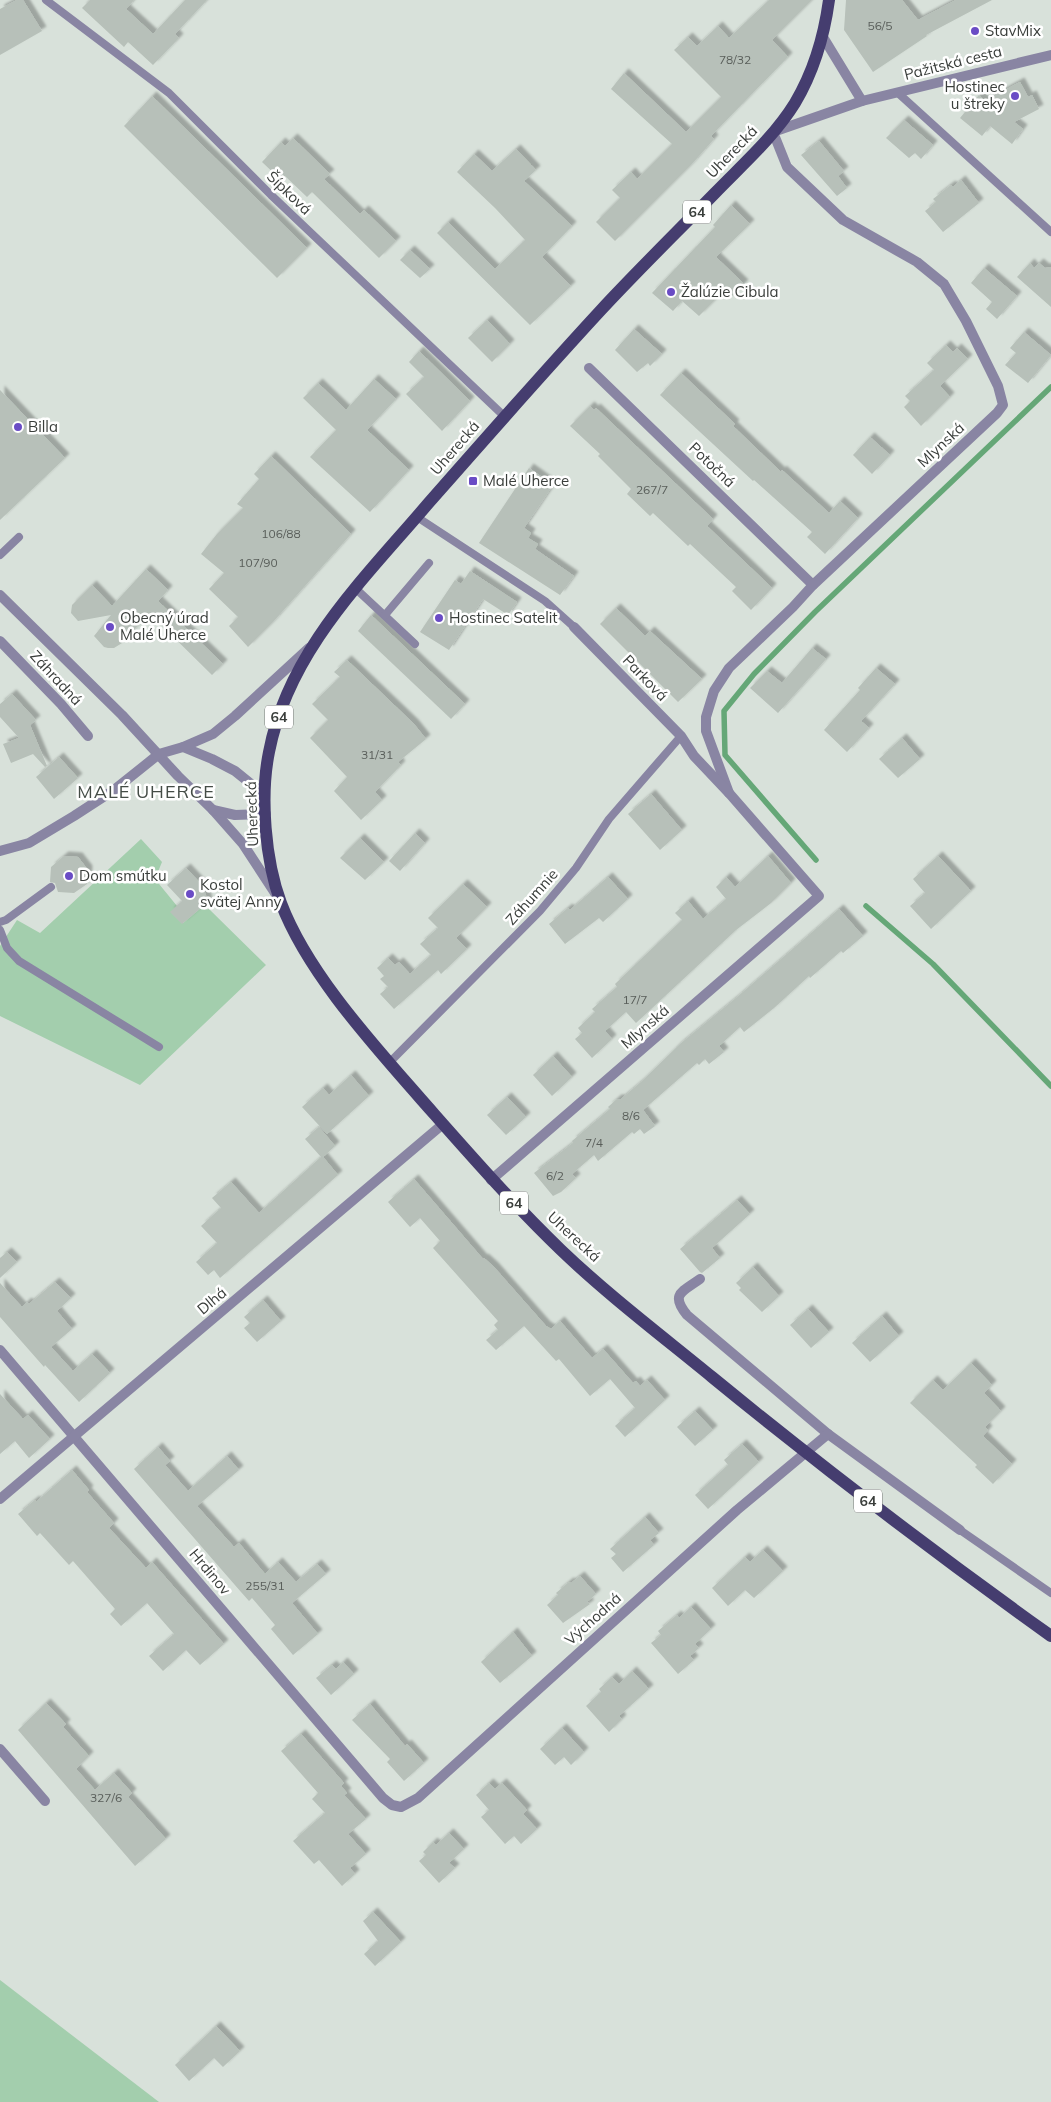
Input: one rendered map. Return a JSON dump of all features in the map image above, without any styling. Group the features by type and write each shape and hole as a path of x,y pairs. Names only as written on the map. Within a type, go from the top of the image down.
{"main road":[{"name":"Uherecká","path":"829,0 823,37 814,63 797,99 773,132 624,285 504,416 355,588 312,645 298,670 277,724 269,751 265,795 269,849 280,900 296,934 313,962 338,998 389,1063 491,1180 564,1252 687,1357 806,1454 929,1548 1051,1636"}],"street":[{"path":"823,37 862,102"},
{"name":"Pažitská cesta","path":"773,132 898,92 1051,55"},
{"name":"Mlynská","path":"729,793 706,731 706,718 714,691 729,668 793,607 813,585 997,413 1003,405 998,386 966,321 944,284 917,262 843,220 787,167 773,132"},
{"name":"Potočná","path":"589,368 813,585"},
{"path":"0,595 213,810 244,844 280,900"},
{"name":"Parková","path":"574,626 681,736 694,756 819,896"},
{"name":"Záhradná","path":"0,641 61,704 88,736"},
{"path":"0,851 29,843 67,820 114,790 159,754 183,747 213,734 236,716 312,645"},
{"path":"183,747 235,771 265,795"},
{"path":"213,810 235,815 266,814"},
{"name":"Mlynská","path":"491,1180 819,896"},
{"name":"Dlhá","path":"0,1499 443,1124"},
{"path":"700,1279 679,1295 677,1300 679,1306 687,1315 828,1434 960,1530"},
{"name":"Hrdinov","path":"0,1350 383,1798 392,1805 402,1807"},
{"name":"Východná","path":"402,1807 418,1798 730,1517 828,1434"},
{"path":"0,1749 45,1802"}],"lane":[{"name":"Šípková","path":"46,0 169,93 270,195 504,416"},
{"path":"898,92 1051,232"},
{"name":"Parková","path":"417,517 545,601 574,626"},
{"path":"0,555 19,537"},
{"path":"385,615 429,563"},
{"path":"355,588 415,644"},
{"name":"Záhumnie","path":"389,1063 540,911 576,868 609,819 681,736"},
{"path":"0,922 6,920 51,887"},
{"path":"0,930 7,948 19,961 159,1047"},
{"path":"960,1530 1051,1593"}],"green space":[{"path":"141,839 162,862 155,879 177,906 183,923 202,907 204,910 209,909 266,965 140,1085 0,1016 0,946 17,920 40,933"},
{"path":"0,1980 159,2102 0,2102"}],"building":[{"path":"17,0 23,0 42,31 0,55 0,9"},
{"path":"90,0 134,0 126,9 153,34 185,0 207,0 175,34 179,38 153,65 128,42 124,47 82,8"},
{"path":"769,0 812,0 772,40 788,57 711,136 714,139 691,165 615,241 596,222 620,198 612,190 631,172 637,179 672,144 611,89 624,73 686,132 721,97 674,50 688,37 697,46 718,26 729,38"},
{"path":"846,0 902,0 918,20 956,0 992,0 926,35 873,72 844,30"},
{"path":"1020,82 1028,97 1032,95 1039,109 1014,122 1023,129 1012,144 990,126 982,136 960,118 979,95 985,101"},
{"path":"152,96 307,248 277,278 124,126"},
{"path":"904,120 933,145 921,159 915,153 909,158 886,138"},
{"path":"293,138 330,174 324,179 360,214 364,210 396,241 379,258 312,192 307,197 285,176 281,180 262,162 281,142 285,146"},
{"path":"819,141 844,171 838,176 847,188 837,196 801,155"},
{"path":"516,149 536,170 524,181 572,226 542,257 571,286 530,325 437,233 448,222 495,269 525,240 457,172 474,154 492,171"},
{"path":"961,180 979,203 943,232 925,211 936,202 933,199"},
{"path":"731,205 750,224 716,257 744,284 730,298 723,292 699,316 682,301 673,311 652,293 715,227 713,225"},
{"path":"410,250 430,269 420,278 400,260"},
{"path":"1030,263 1034,268 1039,263 1045,268 1051,267 1051,307 1017,277"},
{"path":"984,268 1017,296 997,319 986,309 992,302 971,283"},
{"path":"487,320 510,344 492,362 468,338"},
{"path":"634,329 662,354 650,366 648,363 637,372 615,350"},
{"path":"1024,332 1051,355 1028,383 1005,365 1016,353 1010,348"},
{"path":"946,345 953,352 957,348 968,359 940,386 950,397 921,426 904,407 910,401 905,396 934,370 927,363"},
{"path":"419,351 470,401 442,431 406,394 424,377 409,362"},
{"path":"681,373 735,424 733,426 781,472 782,470 829,513 840,501 858,518 825,554 807,537 812,532 753,481 660,395"},
{"path":"374,379 396,399 367,430 409,470 370,512 310,457 336,430 303,398 318,383 346,410"},
{"name":"Billa","path":"0,390 65,458 0,520"},
{"path":"590,406 594,410 596,408 713,519 707,526 772,588 751,610 732,591 736,587 690,544 688,546 653,513 650,516 627,494 631,489 598,456 600,454 570,426"},
{"path":"870,437 890,455 872,474 853,455"},
{"path":"271,456 351,534 273,622 248,647 229,626 238,617 209,589 224,573 201,554 217,534 243,508 237,504 259,479 254,474"},
{"path":"529,468 553,485 524,528 531,533 528,538 538,544 535,549 574,576 560,595 479,543"},
{"path":"146,569 168,590 158,601 223,664 212,675 149,613 122,643 114,648 108,648 104,647 94,636 111,615 78,621 71,613 72,605 92,585 112,606"},
{"path":"470,571 517,602 508,615 483,599 449,650 420,632 455,580 461,584"},
{"path":"616,608 645,636 650,631 702,679 678,702 600,624"},
{"path":"371,615 465,704 451,719 358,631"},
{"path":"812,648 826,659 778,713 750,688 767,671 782,683"},
{"path":"347,660 414,724 426,739 398,762 401,765 375,792 382,800 361,820 334,791 347,777 310,738 328,720 312,704 340,677 334,672"},
{"path":"876,668 895,684 861,721 869,728 847,752 824,730 860,690 858,688"},
{"path":"12,694 36,720 30,725 47,766 45,767 33,754 11,763 3,744 19,738 0,717 0,704"},
{"path":"902,738 920,759 898,778 879,759"},
{"path":"59,757 78,778 54,799 36,777"},
{"path":"651,794 682,830 660,850 628,814"},
{"path":"415,833 425,843 400,871 389,861"},
{"path":"360,838 384,862 365,880 340,858"},
{"name":"Dom smútku","path":"64,856 78,857 88,870 87,884 74,893 58,892 55,883 50,882 51,867"},
{"path":"768,856 791,883 771,903 736,930 636,1023 626,1012 605,1031 612,1039 592,1058 575,1039 582,1033 578,1028 595,1012 592,1009 617,987 615,984 682,920 675,913 688,901 703,919 726,899 716,887 726,877 735,887"},
{"path":"938,856 971,891 931,929 910,906 925,893 913,879"},
{"name":"Kostol svätej Anny","path":"186,868 203,886 208,902 182,924 170,912 182,901 167,885"},
{"path":"608,877 628,899 603,922 599,918 565,944 549,924 568,908 570,910"},
{"path":"463,884 487,907 456,938 467,949 441,974 438,970 394,1009 380,994 388,987 380,979 384,976 377,968 388,958 395,965 399,962 410,974 431,955 420,944 438,928 428,918"},
{"path":"839,909 863,936 843,953 841,951 810,978 809,976 744,1032 740,1027 719,1046 724,1052 709,1064 705,1059 699,1065 697,1063 643,1110 655,1126 644,1134 640,1129 634,1134 632,1132 598,1161 594,1155 572,1174 576,1178 561,1192 553,1196 534,1173 573,1143 572,1141 610,1109 608,1107 617,1099 621,1099 641,1082 680,1044"},
{"path":"553,1056 572,1077 552,1096 533,1075"},
{"path":"351,1075 369,1096 327,1134 302,1107 323,1088 329,1095"},
{"path":"507,1097 526,1117 506,1135 487,1115"},
{"path":"319,1127 335,1146 323,1157 338,1175 220,1278 214,1270 208,1275 196,1262 217,1243 201,1226 221,1208 212,1198 231,1182 259,1213 321,1157 305,1139"},
{"path":"414,1179 483,1259 494,1267 546,1326 551,1329 560,1321 592,1358 603,1349 633,1383 636,1381 640,1386 647,1380 665,1400 625,1437 615,1426 635,1408 610,1379 590,1396 559,1359 556,1361 524,1326 496,1350 486,1340 498,1330 494,1325 498,1321 433,1248 440,1241 420,1218 410,1227 388,1202"},
{"path":"737,1200 750,1214 712,1248 720,1258 702,1273 680,1249"},
{"path":"7,1252 17,1262 0,1278 0,1258"},
{"path":"753,1267 779,1296 762,1312 739,1290 741,1288 736,1283"},
{"path":"55,1282 71,1298 57,1311 72,1329 51,1347 73,1371 92,1354 110,1373 79,1402 45,1365 44,1367 0,1317 0,1283 22,1307 27,1302 29,1304"},
{"path":"263,1300 281,1321 257,1342 244,1328 250,1323 244,1317"},
{"path":"808,1309 829,1332 811,1348 790,1325"},
{"path":"882,1316 899,1336 870,1362 852,1343"},
{"path":"971,1363 992,1385 984,1393 1001,1411 985,1427 988,1430 983,1436 1012,1464 993,1484 975,1467 977,1465 910,1403 933,1380 943,1390"},
{"path":"0,1394 23,1419 28,1415 50,1439 29,1458 15,1441 0,1454"},
{"path":"695,1411 713,1430 695,1446 677,1427"},
{"path":"742,1444 759,1462 708,1509 695,1495 728,1465 724,1460"},
{"path":"158,1447 170,1461 165,1465 188,1491 227,1456 239,1470 197,1506 234,1547 239,1543 265,1574 278,1562 296,1582 317,1564 326,1574 292,1603 318,1634 293,1655 271,1629 275,1625 252,1598 249,1601 134,1469"},
{"path":"72,1470 89,1490 87,1492 114,1523 109,1528 146,1568 152,1562 224,1644 200,1665 186,1650 163,1671 149,1656 174,1634 147,1603 121,1626 110,1614 115,1609 73,1561 69,1565 40,1533 37,1536 18,1514 35,1500 36,1502"},
{"path":"645,1517 659,1533 650,1540 654,1545 623,1572 611,1558 616,1554 610,1549"},
{"path":"763,1550 783,1571 754,1598 745,1590 728,1606 712,1588 745,1557 750,1562"},
{"path":"580,1576 596,1594 587,1602 590,1604 563,1623 547,1605 558,1595 556,1593"},
{"path":"691,1607 711,1629 695,1644 699,1648 690,1656 694,1660 678,1674 651,1643 661,1635 658,1631 677,1615 679,1618"},
{"path":"513,1632 532,1656 500,1683 481,1662"},
{"path":"343,1662 354,1674 331,1695 316,1678 332,1665 336,1669"},
{"path":"632,1671 649,1689 619,1716 622,1719 609,1732 586,1706 601,1692 599,1689 612,1677 619,1684"},
{"path":"46,1703 66,1724 63,1727 89,1756 76,1769 95,1790 114,1773 132,1793 128,1797 166,1839 135,1866 18,1730"},
{"path":"370,1704 405,1746 407,1744 424,1763 404,1781 387,1762 390,1759 352,1720"},
{"path":"562,1728 584,1752 571,1765 564,1757 555,1765 540,1749"},
{"path":"301,1734 344,1783 341,1786 347,1793 344,1795 366,1819 348,1834 366,1854 350,1868 355,1874 342,1886 319,1860 314,1864 293,1841 325,1813 312,1799 318,1793 281,1751"},
{"path":"489,1783 495,1789 502,1783 527,1810 523,1814 537,1829 521,1844 514,1836 505,1844 481,1817 489,1810 476,1795"},
{"path":"449,1833 464,1849 449,1863 455,1868 439,1883 419,1861 426,1855 423,1852 433,1842 436,1845"},
{"path":"373,1912 401,1942 375,1966 364,1954 378,1941 363,1921"},
{"path":"216,2026 240,2051 223,2067 214,2058 189,2081 175,2065"}],"waterway":[{"path":"816,860 725,755 724,711 754,674 815,612 1051,387"},
{"path":"866,906 933,964 1051,1086"}],"place":[{"name":"StavMix","path":"975,31"},
{"name":"Hostinec u štreky","path":"1015,96"},
{"name":"Žalúzie Cibula","path":"671,292"},
{"name":"Billa","path":"18,427"},
{"name":"Malé Uherce","path":"473,481"},
{"name":"Hostinec Satelit","path":"439,618"},
{"name":"Obecný úrad Malé Uherce","path":"110,627"},
{"name":"Dom smútku","path":"69,876"},
{"name":"Kostol svätej Anny","path":"190,894"}],"district":[{"name":"MALÉ UHERCE","path":"146,792"}]}
